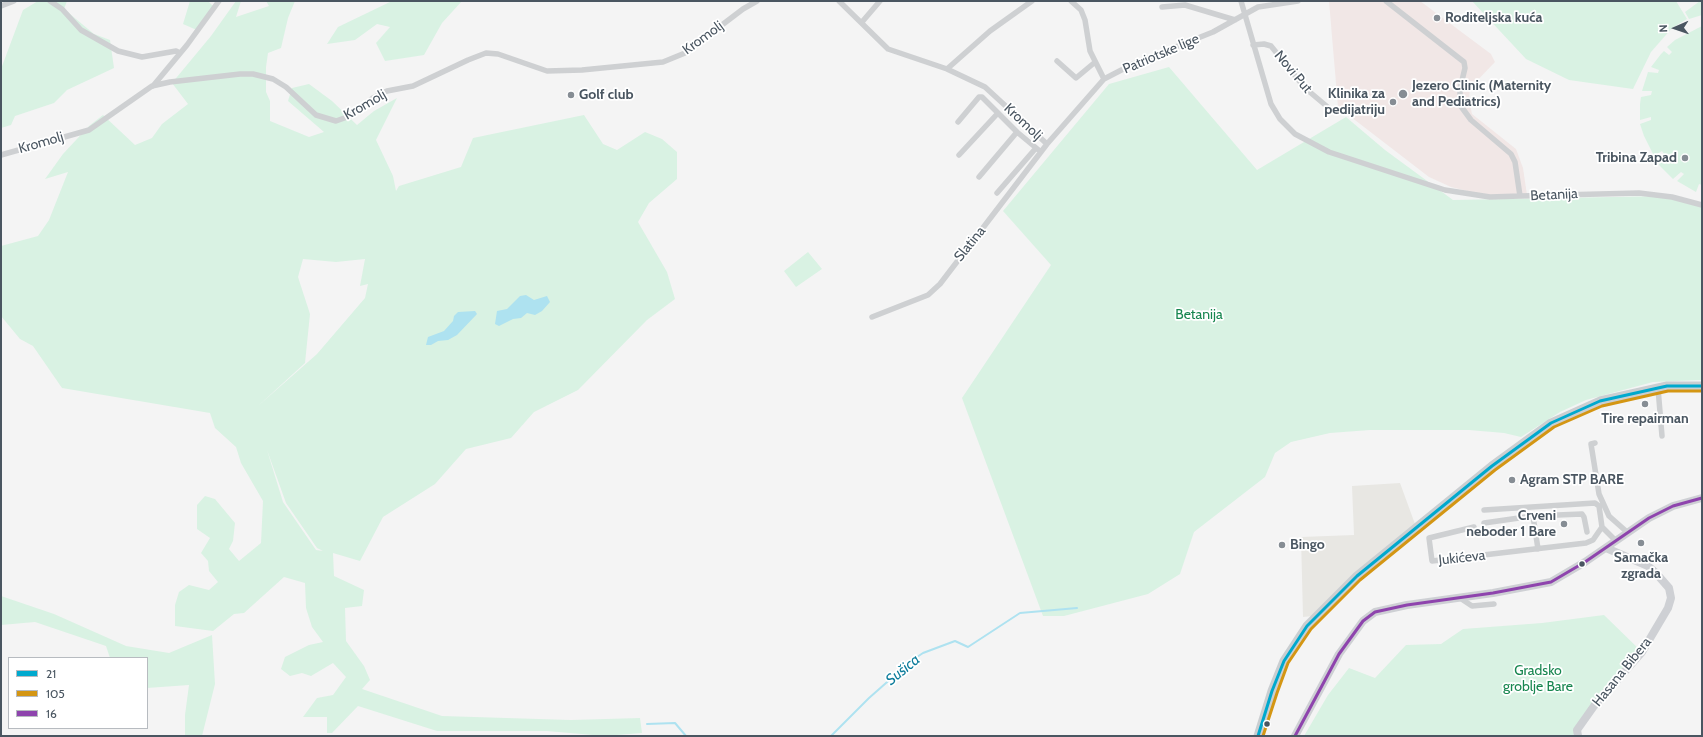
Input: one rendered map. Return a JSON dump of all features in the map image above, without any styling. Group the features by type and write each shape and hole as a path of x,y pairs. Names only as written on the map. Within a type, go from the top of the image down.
{"main road":[{"path":"1258,736 1272,691 1284,662 1300,635 1357,576 1492,466 1550,423 1600,401 1667,386 1702,386"}],"street":[{"path":"1,6 14,1"},
{"path":"50,1 62,9 82,30 118,51 142,58 176,51 180,52"},
{"path":"152,86 219,1"},
{"name":"Kromolj","path":"1,155 89,130 152,86 170,82 253,74 273,79 286,87 316,115 336,121 350,116 373,98 387,90 413,86 486,53 498,54 547,71 582,70 663,62 685,53 743,9 757,1"},
{"name":"Kromolj","path":"839,1 888,49 947,69 985,86 1047,144"},
{"path":"862,22 880,1"},
{"path":"947,69 1024,3 1032,1"},
{"path":"1071,1 1081,10 1085,20 1090,51 1094,63 1104,79"},
{"path":"1241,1 1268,94 1275,112 1290,130 1329,152 1445,190 1490,197 1520,196"},
{"name":"Patriotske lige","path":"1047,144 1104,79 1133,64 1213,32 1266,5 1298,1"},
{"name":"Betanija","path":"1386,1 1464,62 1465,68 1460,89 1460,105 1471,120 1511,154 1515,162 1520,196 1639,193 1676,198 1702,205"},
{"path":"1162,7 1185,5 1235,20"},
{"name":"Novi Put","path":"1253,45 1264,44 1272,46 1304,88 1330,109"},
{"path":"1057,61 1076,78 1094,63"},
{"path":"958,122 980,97 982,97 1017,132 1041,152"},
{"path":"959,155 998,113"},
{"path":"979,177 1017,132"},
{"name":"Slatina","path":"872,317 928,295 940,284 1047,144"},
{"path":"997,193 1036,148"},
{"path":"1658,388 1662,436"},
{"path":"1595,443 1591,444 1599,494 1609,516 1627,532"},
{"path":"1295,736 1339,654 1363,621 1375,612 1551,582 1606,548 1649,518 1673,506 1702,498"},
{"path":"1484,510 1595,503 1599,506 1602,527 1616,541"},
{"path":"1484,523 1533,516 1582,514 1587,532"},
{"path":"1533,516 1538,549"},
{"name":"Jukićeva","path":"1474,527 1429,538 1432,561 1586,543 1593,540 1602,527"},
{"name":"Hasana Bibera","path":"1578,736 1578,730 1594,706 1642,652 1668,608 1671,598 1669,588 1648,566 1606,548"},
{"path":"1460,598 1472,606 1494,604"}],"shaded area":[{"name":"Jezero Clinic (Maternity and Pediatrics)","path":"1329,1 1420,1 1491,54 1495,62 1470,88 1469,100 1472,114 1516,149 1523,168 1527,195 1483,195 1451,187 1429,177 1338,107"},
{"path":"1400,483 1415,524 1313,616 1303,617 1301,537 1354,535 1352,486"}],"green space":[{"path":"38,1 67,1 64,9 94,34 110,40 114,68 67,90 54,103 15,116 11,125 1,128 1,69 23,10"},
{"path":"190,1 208,1 215,8 199,31 183,24"},
{"path":"236,1 241,1 236,17 269,6 266,1 295,1 288,18 281,48 268,53 266,67 266,92 270,101 270,121 309,137 324,132 288,101 292,88 309,84 332,101 357,125 374,111 397,98 376,140 393,176 396,191 399,186 461,167 473,138 584,115 603,144 617,150 645,132 662,139 677,152 677,179 649,203 638,222 667,272 675,299 647,320 578,390 534,412 511,438 466,449 435,484 383,517 360,561 333,553 334,576 364,590 362,606 345,608 346,641 364,666 370,680 362,689 442,716 571,720 640,718 642,733 604,736 547,731 437,731 358,706 332,733 327,733 327,717 303,717 317,698 333,695 346,677 333,663 311,676 302,673 290,676 281,669 285,657 309,645 323,642 312,627 306,608 305,583 284,577 244,613 234,614 213,631 175,626 175,605 179,592 189,585 209,590 218,582 209,571 208,561 201,553 210,538 197,529 197,505 205,496 215,499 235,523 233,541 229,549 239,561 261,543 263,501 241,463 236,447 215,428 210,413 62,388 33,346 20,339 1,316 1,246 38,236 49,220 68,172 45,179 63,154 89,126 103,115 135,145 152,138 162,124 188,104 172,83 211,36","holes":["303,259 336,262 365,259 360,286 368,284 365,298 317,354 258,406 305,363 310,314 298,277","267,450 286,503 317,548 323,551 316,550 283,502"]},
{"path":"392,1 462,1 442,23 424,55 385,61 376,43 390,27 377,24 355,40 327,44 338,27"},
{"path":"1472,1 1676,1 1687,19 1672,28 1651,52 1633,89 1569,80 1526,59"},
{"path":"1702,1 1702,15 1689,19 1685,12"},
{"path":"1702,26 1702,185 1699,184 1696,192 1677,181 1684,174 1681,172 1673,179 1656,160 1664,154 1662,151 1654,156 1644,136 1640,124 1651,120 1651,117 1640,120 1640,104 1641,97 1651,95 1652,91 1642,91 1648,72 1658,73 1659,70 1651,67 1661,54 1664,51 1669,55 1672,52 1667,47 1675,40"},
{"name":"Betanija","path":"1169,67 1257,170 1346,117 1385,150 1453,200 1665,196 1702,205 1702,380 1653,382 1586,400 1560,412 1521,437 1504,433 1469,430 1370,430 1330,433 1291,442 1275,453 1265,477 1194,532 1180,574 1148,594 1064,616 1043,616 962,398 1051,265 1003,211 1109,84"},
{"path":"808,252 822,269 796,287 784,271"},
{"path":"1,596 54,614 126,646 169,653 212,635 215,684 202,736 185,736 185,715 189,685 148,688 148,657 110,657 106,646 35,622 1,625"},
{"name":"Gradsko groblje Bare","path":"1604,615 1642,652 1620,670 1583,715 1573,736 1304,736 1328,695 1349,668 1375,678 1406,645 1441,644 1463,629 1542,623"}],"water":[{"path":"526,295 534,300 547,296 550,302 542,311 535,315 527,313 521,318 513,319 499,326 495,324 497,311 507,309 520,296"},
{"path":"475,311 477,314 457,335 448,340 438,341 431,345 426,345 428,337 444,331 453,321 454,316 458,312"}],"waterway":[{"name":"Sušica","path":"831,736 869,698 911,661 923,653 955,641 968,647 1020,613 1077,608"},
{"name":"Sušica","path":"647,724 675,723 686,736"}],"transit line":[{"name":"21","path":"1258,736 1272,691 1284,661 1307,626 1357,576 1492,466 1551,423 1600,401 1667,386 1702,386"},
{"name":"105","path":"1263,736 1288,663 1311,629 1360,580 1495,470 1554,427 1602,406 1668,391 1702,391"},
{"name":"16","path":"1295,736 1339,654 1363,621 1375,612 1407,605 1493,593 1551,582 1585,562 1649,518 1673,506 1702,498"}],"place":[{"name":"Roditeljska kuća","path":"1437,18"},
{"name":"Jezero Clinic (Maternity and Pediatrics)","path":"1403,94"},
{"name":"Golf club","path":"571,95"},
{"name":"Klinika za pedijatriju","path":"1393,102"},
{"name":"Tribina Zapad","path":"1685,158"},
{"name":"Tire repairman","path":"1645,404"},
{"name":"Agram STP BARE","path":"1512,480"},
{"name":"Crveni neboder 1 Bare","path":"1564,524"},
{"name":"Samačka zgrada","path":"1641,543"},
{"name":"Bingo","path":"1282,545"}]}
